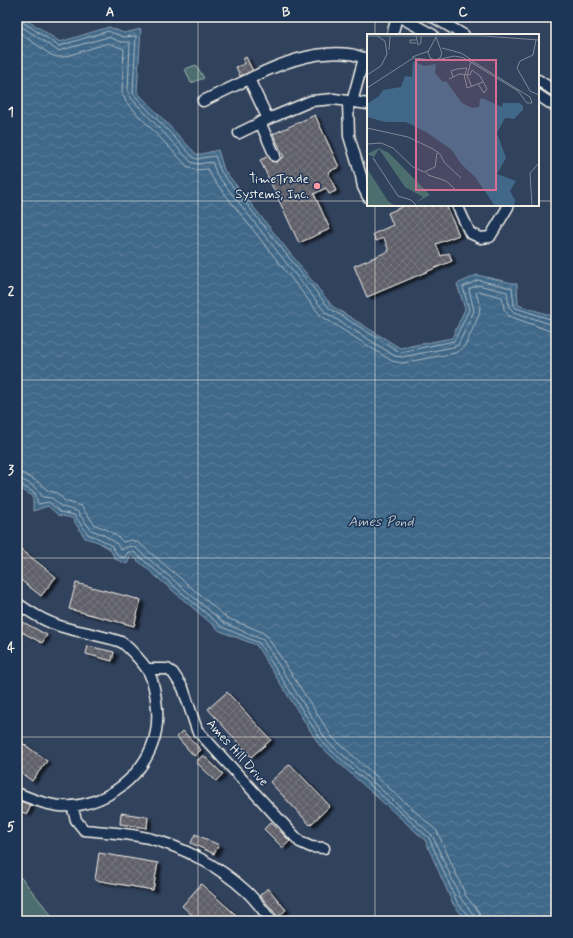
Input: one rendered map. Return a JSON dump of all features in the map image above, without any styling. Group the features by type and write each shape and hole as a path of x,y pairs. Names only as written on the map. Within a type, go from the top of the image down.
{"street":[{"path":"392,34 398,17 431,34"},
{"path":"434,17 462,34"},
{"path":"203,101 263,71 293,60 325,54 349,54 364,58 350,101 349,136 363,187 367,195"},
{"path":"249,79 275,156"},
{"path":"539,81 556,92"},
{"path":"539,96 556,107"},
{"path":"239,133 264,120 311,101 334,99 367,104"},
{"path":"457,206 470,233 480,238 490,237 508,206"},
{"path":"17,603 54,624 122,642 147,669 155,694 157,720 155,736 145,759 132,778 124,785 104,797 72,806 48,803 17,793"},
{"name":"Ames Hill Drive","path":"147,669 167,669 173,673 183,688 197,730 300,842 311,847 324,848"},
{"path":"72,806 76,820 84,830 118,833 148,838 187,852 218,869 247,892 272,921"}],"green space":[{"path":"196,65 204,78 191,83 185,69"},
{"path":"17,874 23,880 56,921 17,921"}],"water":[{"name":"Ames Pond","path":"17,17 23,17 60,42 109,27 124,33 141,29 137,92 197,155 218,150 224,170 332,306 400,348 452,338 465,309 457,284 477,275 517,284 518,305 556,317 556,921 467,921 453,904 425,840 320,746 256,645 220,631 131,555 127,564 115,559 110,549 98,542 85,538 72,518 58,515 48,506 33,511 33,496 17,487"}],"building":[{"path":"246,57 253,71 240,76 236,67 245,64 243,59"},
{"path":"315,115 339,167 328,172 336,191 329,194 326,188 314,194 330,229 299,243 260,160 269,156 272,162 284,157 273,134"},
{"path":"404,206 446,206 459,235 436,244 441,256 449,253 452,261 367,297 354,266 389,251 384,238 376,241 373,234 393,225 388,213"},
{"path":"17,546 56,577 41,596 17,577"},
{"path":"76,583 141,600 134,626 69,609"},
{"path":"23,622 47,635 42,643 18,630"},
{"path":"88,646 114,652 112,661 86,654"},
{"path":"227,692 271,740 251,757 208,709"},
{"path":"183,731 201,750 194,756 177,737"},
{"path":"17,739 47,761 32,781 17,770"},
{"path":"203,755 223,774 216,781 196,762"},
{"path":"290,764 330,806 310,825 270,782"},
{"path":"17,800 31,805 27,814 17,810"},
{"path":"121,813 148,817 147,828 120,824"},
{"path":"271,822 290,841 283,848 264,829"},
{"path":"195,834 219,845 214,854 191,843"},
{"path":"99,853 158,863 153,890 95,880"},
{"path":"201,884 243,921 199,921 182,906"},
{"path":"268,888 286,910 278,917 260,895"}],"place":[{"name":"TimeTrade Systems, Inc.","path":"317,186"}]}
